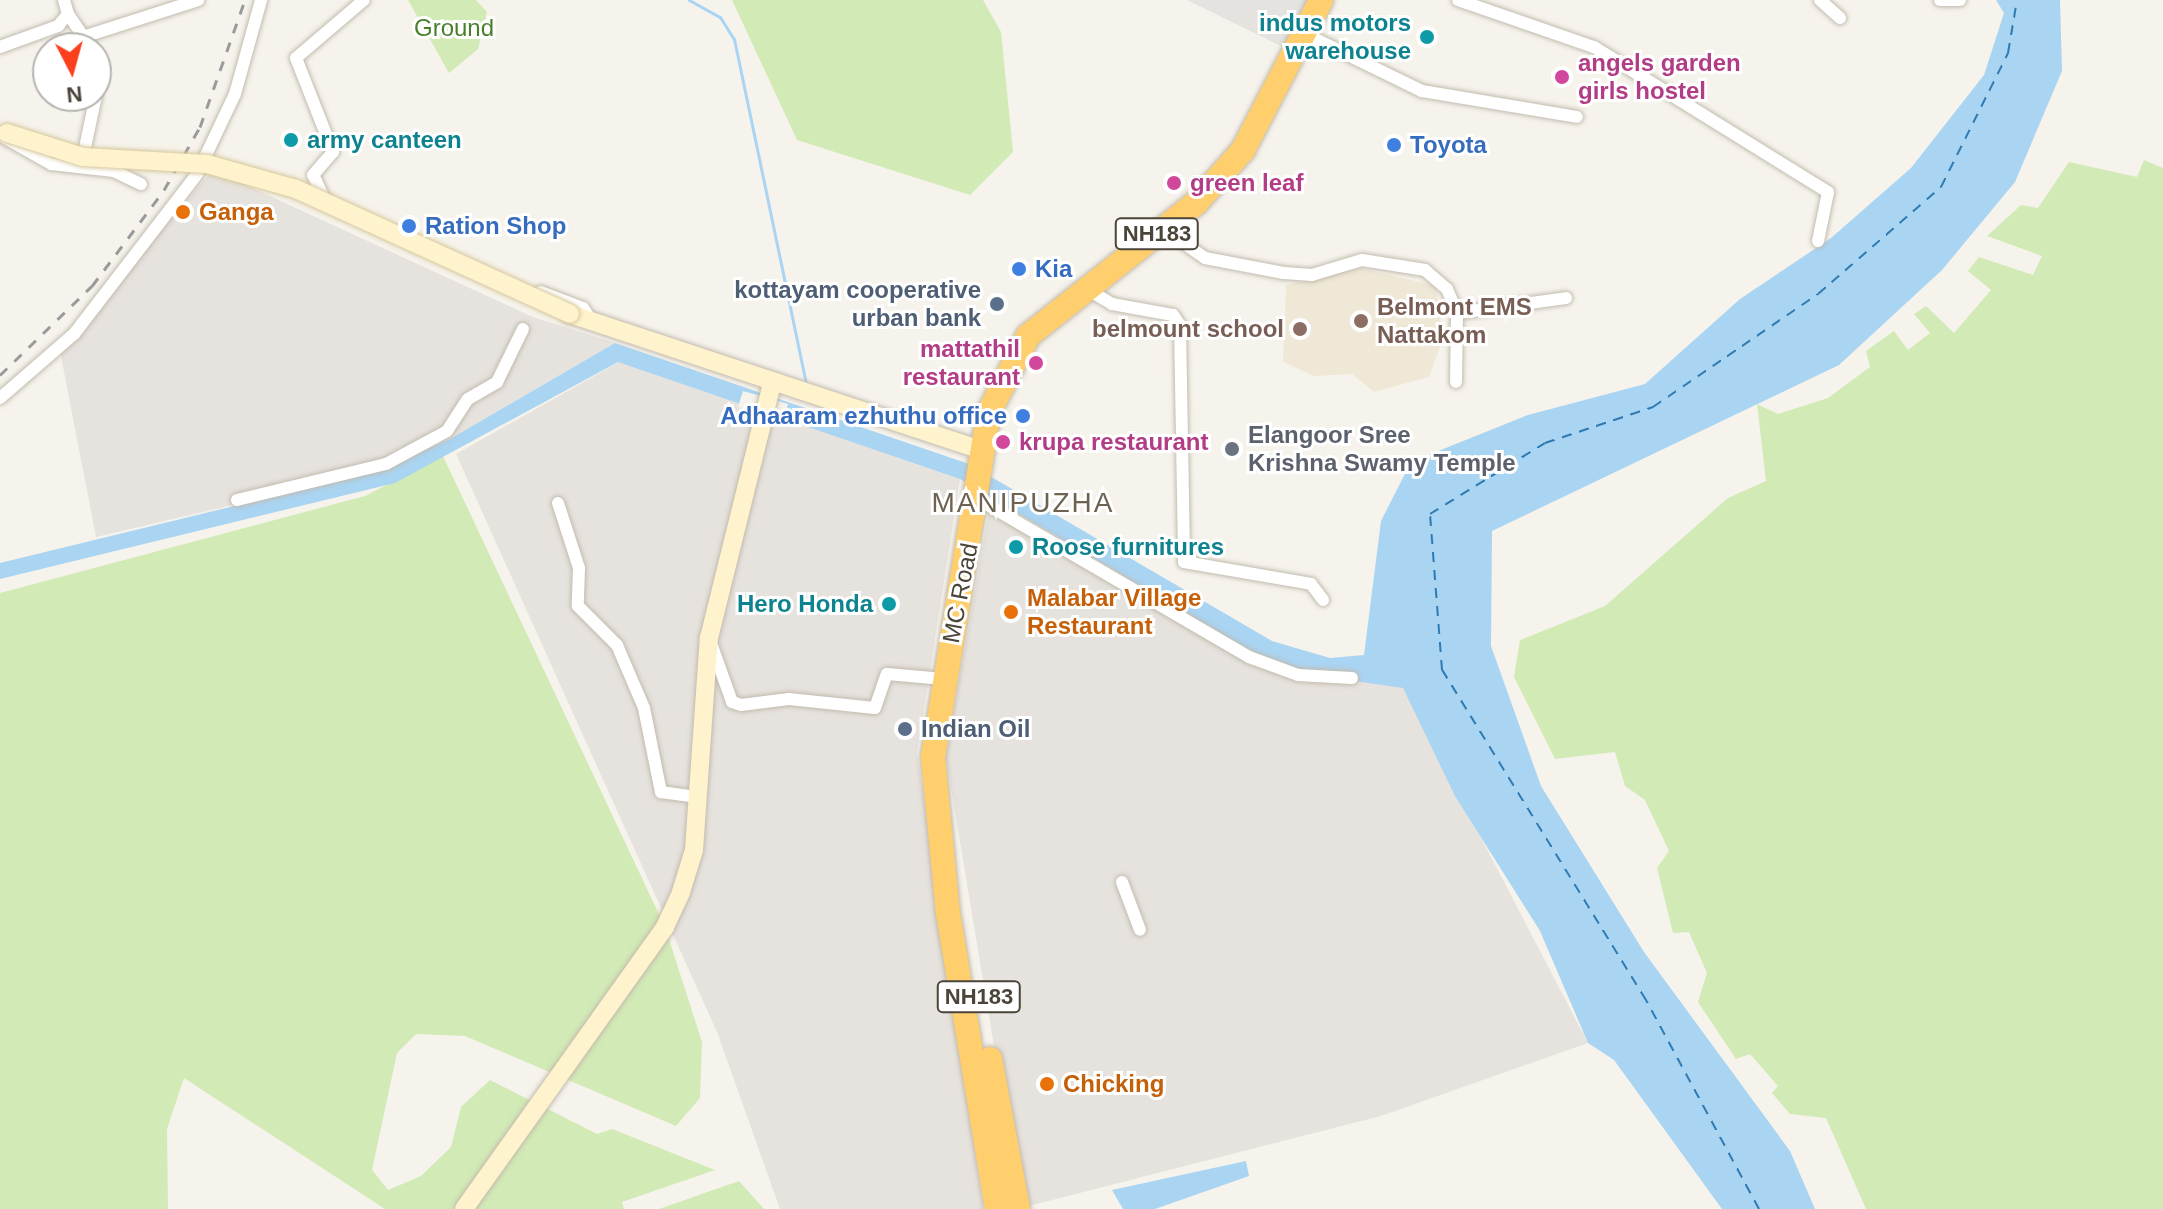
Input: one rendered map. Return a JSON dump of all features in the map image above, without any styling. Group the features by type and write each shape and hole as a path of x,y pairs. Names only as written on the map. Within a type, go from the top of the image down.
{"highway":[{"name":"MC Road","path":"997,1209 934,786 944,679 977,490 981,450 1011,359 1087,289 1164,229 1254,136 1321,0"},
{"name":"MC Road","path":"934,786 1018,1209"}],"main road":[{"path":"2,135 83,157 207,164 296,189 570,314 772,384 981,450"},
{"path":"464,1209 665,927 694,850 709,638 772,384"}],"street":[{"path":"64,0 68,14 82,32"},
{"path":"112,33 198,0"},
{"path":"0,398 74,334 197,174 235,94 261,0"},
{"path":"364,0 296,58 333,152 315,171 314,190 583,308 591,320"},
{"path":"1458,0 1594,47 1828,192 1818,241"},
{"path":"1820,0 1840,18"},
{"path":"1940,0 1960,0"},
{"path":"0,47 49,31 68,14"},
{"path":"1303,33 1422,91 1577,117"},
{"path":"83,157 92,112"},
{"path":"2,135 51,164 114,171 141,184"},
{"path":"1164,229 1205,258 1284,273 1312,275 1362,260 1425,270 1447,289 1457,313 1456,382"},
{"path":"1087,289 1112,304 1173,315 1180,325 1184,562 1311,584 1323,600"},
{"path":"1457,313 1566,298"},
{"path":"237,500 386,464 447,431 468,399 497,382 523,329"},
{"path":"977,490 1249,657 1298,675 1352,678"},
{"path":"558,503 579,568 578,606 617,645 644,708 661,792 698,797"},
{"path":"709,638 732,702 741,705 789,699 875,708 887,674 944,679"},
{"path":"1122,882 1140,930"}],"shaded area":[{"path":"1187,0 1308,0 1285,48"},
{"path":"213,170 533,317 615,343 450,439 378,471 96,537 59,346"},
{"name":"Belmont EMS Nattakom","path":"1360,268 1436,286 1443,339 1429,377 1374,392 1352,374 1314,376 1283,362 1286,285"},
{"path":"619,362 960,479 917,753 983,1209 780,1209 717,1032 456,454"},
{"path":"991,498 1223,639 1403,688 1588,1043 1381,1116 1021,1208 946,758"}],"green space":[{"name":"Ground","path":"408,0 476,0 487,12 478,49 449,73"},
{"path":"732,0 983,0 1001,32 1013,152 970,195 797,140"},
{"path":"2144,160 2163,168 2163,1209 1866,1209 1826,1118 1790,1114 1772,1093 1778,1086 1750,1054 1736,1059 1698,1002 1707,973 1689,932 1673,933 1657,868 1669,851 1645,800 1625,786 1615,752 1555,759 1514,677 1520,640 1605,606 1728,498 1766,481 1757,404 1778,414 1828,398 1870,367 1866,351 1894,331 1908,350 1930,333 1914,314 1926,306 1954,333 1991,290 1968,271 1979,257 2033,275 2042,256 1987,236 2021,205 2038,208 2069,162 2137,177"},
{"path":"443,456 665,927 702,1042 700,1098 676,1126 465,1036 416,1034 397,1053 372,1170 388,1190 421,1176 451,1147 461,1107 490,1080 597,1134 612,1129 715,1170 622,1202 624,1209 385,1209 184,1078 167,1129 168,1209 0,1209 0,593 365,496"},
{"path":"739,1181 764,1209 659,1209"}],"water":[{"path":"1996,0 2060,0 2062,71 2015,182 1942,270 1839,365 1492,531 1491,646 1541,786 1644,952 1790,1151 1815,1209 1722,1209 1614,1060 1588,1043 1540,931 1455,796 1403,688 1284,671 960,479 618,362 395,483 0,579 0,563 378,471 450,439 615,343 969,464 1272,641 1330,658 1364,655 1381,521 1411,462 1528,415 1645,384 1740,299 1831,238 1911,168 1984,75 2004,13"},
{"path":"1246,1161 1249,1176 1155,1209 1123,1209 1112,1190"}],"pier":[{"path":"743,391 788,404 784,420 738,407"}],"waterway":[{"path":"689,0 720,17 734,39 807,387"}],"ferry route":[{"path":"1759,1209 1646,1000 1442,670 1430,514 1545,443 1653,407 1818,294 1941,187 2008,53 2017,0"}],"railway":[{"path":"0,375 92,286 164,190 200,127 245,0"}],"place":[{"name":"indus motors warehouse","path":"1427,37"},
{"name":"angels garden girls hostel","path":"1562,77"},
{"name":"army canteen","path":"291,140"},
{"name":"Toyota","path":"1394,145"},
{"name":"green leaf","path":"1174,183"},
{"name":"Ganga","path":"183,212"},
{"name":"Ration Shop","path":"409,226"},
{"name":"Kia","path":"1019,269"},
{"name":"kottayam cooperative urban bank","path":"997,304"},
{"name":"Belmont EMS Nattakom","path":"1361,321"},
{"name":"belmount school","path":"1300,329"},
{"name":"mattathil restaurant","path":"1036,363"},
{"name":"Adhaaram ezhuthu office","path":"1023,416"},
{"name":"krupa restaurant","path":"1003,442"},
{"name":"Elangoor Sree Krishna Swamy Temple","path":"1232,449"},
{"name":"Roose furnitures","path":"1016,547"},
{"name":"Hero Honda","path":"889,604"},
{"name":"Malabar Village Restaurant","path":"1011,612"},
{"name":"Indian Oil","path":"905,729"},
{"name":"Chicking","path":"1047,1084"}],"district":[{"name":"MANIPUZHA","path":"1023,503"}]}
